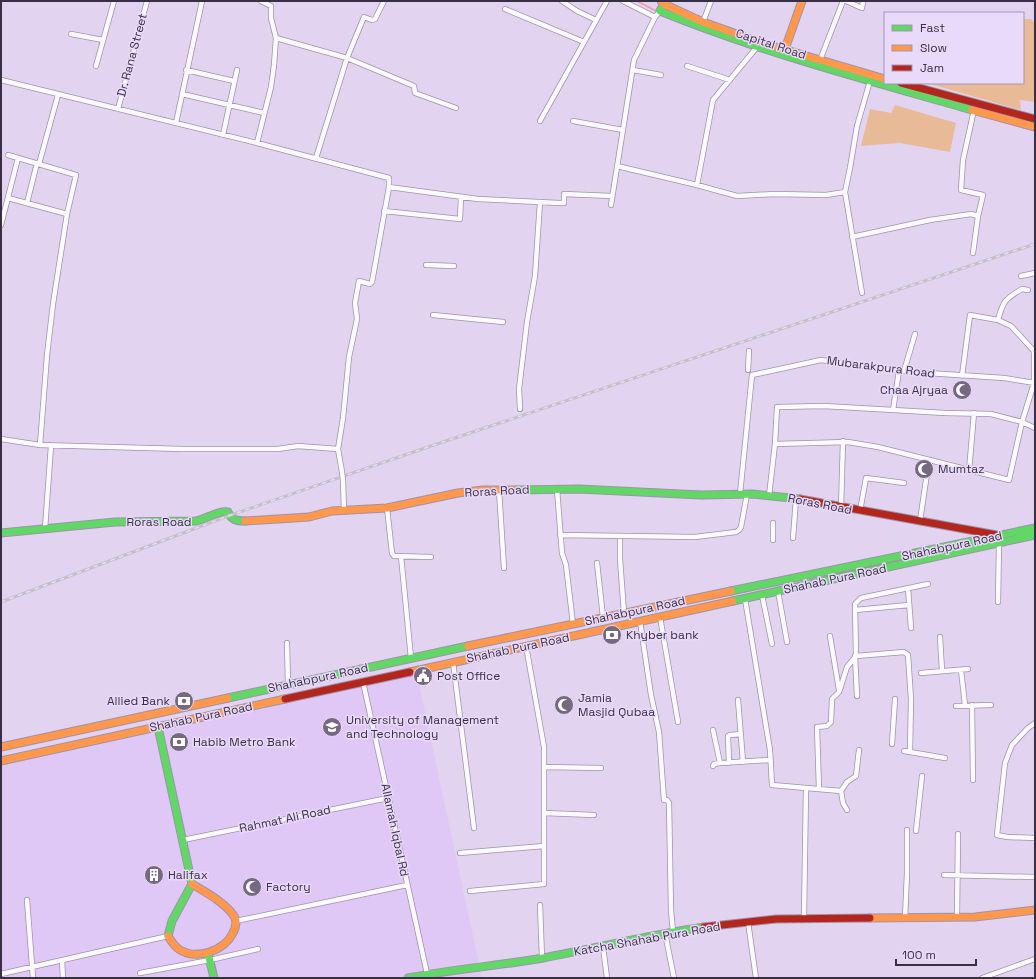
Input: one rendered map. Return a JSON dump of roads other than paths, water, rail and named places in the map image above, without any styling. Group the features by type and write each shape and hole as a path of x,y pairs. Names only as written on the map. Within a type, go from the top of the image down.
{"main road":[{"path":"785,49 802,1"},
{"name":"Capital Road","path":"662,2 757,46 785,49 871,78 884,79"},
{"path":"662,2 660,11 681,20 757,46 884,82"},
{"path":"890,84 1035,127"},
{"path":"905,84 1035,119"},
{"name":"Roras Road","path":"1,533 115,522 194,522 202,521 224,511 228,512 228,516 233,519 243,522 309,517 332,511 387,508 458,493 499,490 557,489 701,495 743,494 796,499 920,521 1000,540"},
{"name":"Shahabpura Road","path":"1,747 624,613 1000,540 1035,528"},
{"name":"Shahab Pura Road","path":"1,761 640,622 1000,540 1035,536"},
{"path":"748,598 750,588"},
{"path":"730,592 734,594 734,601"},
{"path":"360,669 363,682"},
{"path":"155,713 192,884 172,921 168,936 175,946 183,951 209,956 222,947 230,938 236,921 223,906 192,884"},
{"path":"39,738 41,752"},
{"name":"Katcha Shahab Pura Road","path":"408,978 542,958 665,933 748,922 804,918 957,918 1035,910"},
{"path":"209,956 214,978"}],"street":[{"path":"96,66 114,1"},
{"name":"Dr. Rana Street","path":"118,109 147,1"},
{"path":"176,123 186,70 202,1"},
{"path":"257,143 271,87 276,38 271,6 261,1"},
{"path":"316,158 347,58 364,17 372,20 375,19 384,1"},
{"path":"562,1 577,11 596,20"},
{"path":"540,121 607,1"},
{"path":"623,1 655,17"},
{"path":"703,22 711,1"},
{"path":"820,60 844,1 862,8 863,1"},
{"path":"505,9 584,42"},
{"path":"611,206 634,60 655,17 660,11"},
{"path":"71,34 103,40"},
{"path":"276,38 347,58 414,86 415,93 456,108"},
{"path":"697,185 713,100 757,46"},
{"path":"687,66 730,80"},
{"path":"186,70 234,81"},
{"path":"223,135 237,70"},
{"path":"633,70 661,75"},
{"path":"862,293 845,192 857,126 871,78"},
{"path":"1,80 257,143 387,177 389,180 389,187 372,282 370,284 359,281 355,303 357,319 349,357 344,418 338,449 343,480 344,511"},
{"path":"182,94 264,114"},
{"path":"27,204 58,95"},
{"path":"974,110 963,160 961,190 983,195 978,216 974,254"},
{"path":"573,121 623,130"},
{"path":"8,156 38,163 76,175 67,214 52,311 40,445"},
{"path":"1,225 18,158"},
{"path":"617,166 737,196 774,194 826,195 845,192"},
{"path":"389,187 461,197 563,204 564,194 612,196"},
{"path":"384,211 460,219 461,197"},
{"path":"8,198 67,214"},
{"path":"520,409 519,389 527,322 535,276 540,202"},
{"path":"852,237 930,220 971,214 978,216"},
{"path":"426,265 454,266"},
{"path":"1021,276 1035,273"},
{"path":"998,320 1002,306 1008,298 1022,289 1028,290"},
{"path":"433,315 503,322"},
{"path":"775,444 842,441 878,447 1009,480 1022,422 1035,383 1034,350 1011,326 998,320 970,315 962,376"},
{"path":"893,410 901,371 915,334"},
{"path":"748,370 749,351"},
{"name":"Mubarakpura Road","path":"743,494 752,375 821,360 901,371 1004,378 1035,383"},
{"path":"769,496 775,444 777,407 824,406 945,413 991,414 1022,422 1035,428"},
{"path":"969,471 974,413"},
{"path":"1,439 50,446 182,449 278,448 298,446 338,449"},
{"path":"841,508 842,441"},
{"path":"45,529 50,446"},
{"path":"920,521 929,460"},
{"path":"860,511 866,478 904,483"},
{"path":"557,489 562,554 566,565 573,624"},
{"path":"499,490 504,568"},
{"path":"560,535 695,537 736,532 741,527 743,494"},
{"path":"793,538 796,499"},
{"path":"387,508 392,553 394,556 431,557"},
{"path":"773,523 773,540"},
{"path":"620,536 620,560 624,613"},
{"path":"998,602 1000,540"},
{"path":"401,556 411,658"},
{"path":"597,563 603,618"},
{"path":"857,696 855,604 861,598 928,584"},
{"path":"908,588 911,628"},
{"path":"778,591 787,642"},
{"path":"762,595 772,644"},
{"path":"748,598 770,750 772,785 841,791"},
{"path":"854,610 909,605"},
{"path":"660,617 678,722"},
{"path":"640,622 651,695 659,732 664,800 667,800 669,803 671,910 673,932"},
{"path":"830,636 839,692"},
{"path":"940,637 942,671"},
{"path":"287,643 288,685"},
{"path":"470,891 544,884 544,747 526,646"},
{"path":"855,656 904,652 908,655 911,699 910,752"},
{"path":"819,789 817,727 829,724 831,722 832,699 839,692 847,668 855,656"},
{"path":"453,662 474,828"},
{"path":"921,673 968,669"},
{"path":"961,670 965,705"},
{"name":"Allamah Iqbal Rd","path":"363,682 427,976"},
{"path":"892,744 895,699"},
{"path":"738,700 743,762"},
{"path":"972,704 973,780"},
{"path":"956,706 972,704 991,705"},
{"path":"1035,723 1028,728 1012,745 1004,763 997,835 1007,837 1035,838"},
{"path":"713,730 720,764"},
{"path":"729,763 728,736 741,734"},
{"path":"847,810 843,803 841,791 847,782 856,776 859,750"},
{"path":"904,751 945,758"},
{"path":"713,766 714,764 770,760"},
{"path":"544,767 601,768"},
{"path":"916,831 922,776"},
{"path":"804,918 806,788"},
{"name":"Rahmat Ali Road","path":"183,840 388,798"},
{"path":"544,813 594,815"},
{"path":"905,918 907,830"},
{"path":"957,918 958,834"},
{"path":"460,853 544,846"},
{"path":"944,875 1035,877"},
{"path":"236,921 407,886"},
{"path":"27,900 33,978"},
{"path":"540,905 542,958"},
{"path":"748,922 756,978"},
{"path":"665,933 674,978"},
{"path":"1,974 168,936"},
{"path":"602,947 607,978"},
{"path":"140,973 209,956 258,949"},
{"path":"982,978 1035,959"},
{"path":"62,961 63,978"}],"waterway":[{"path":"637,1 658,12"},
{"path":"975,114 1035,131"}],"railway":[{"path":"1,602 228,516 431,446 1035,244"}],"place":[{"name":"Chaa Ajryaa","path":"962,390"},
{"name":"Mumtaz","path":"924,469"},
{"name":"Khyber bank","path":"612,635"},
{"name":"Post Office","path":"423,676"},
{"name":"Allied Bank","path":"184,701"},
{"name":"Jamia Masjid Qubaa","path":"564,705"},
{"name":"University of Management and Technology","path":"332,727"},
{"name":"Habib Metro Bank","path":"179,742"},
{"name":"Halifax","path":"154,875"},
{"name":"Factory","path":"252,887"}]}
